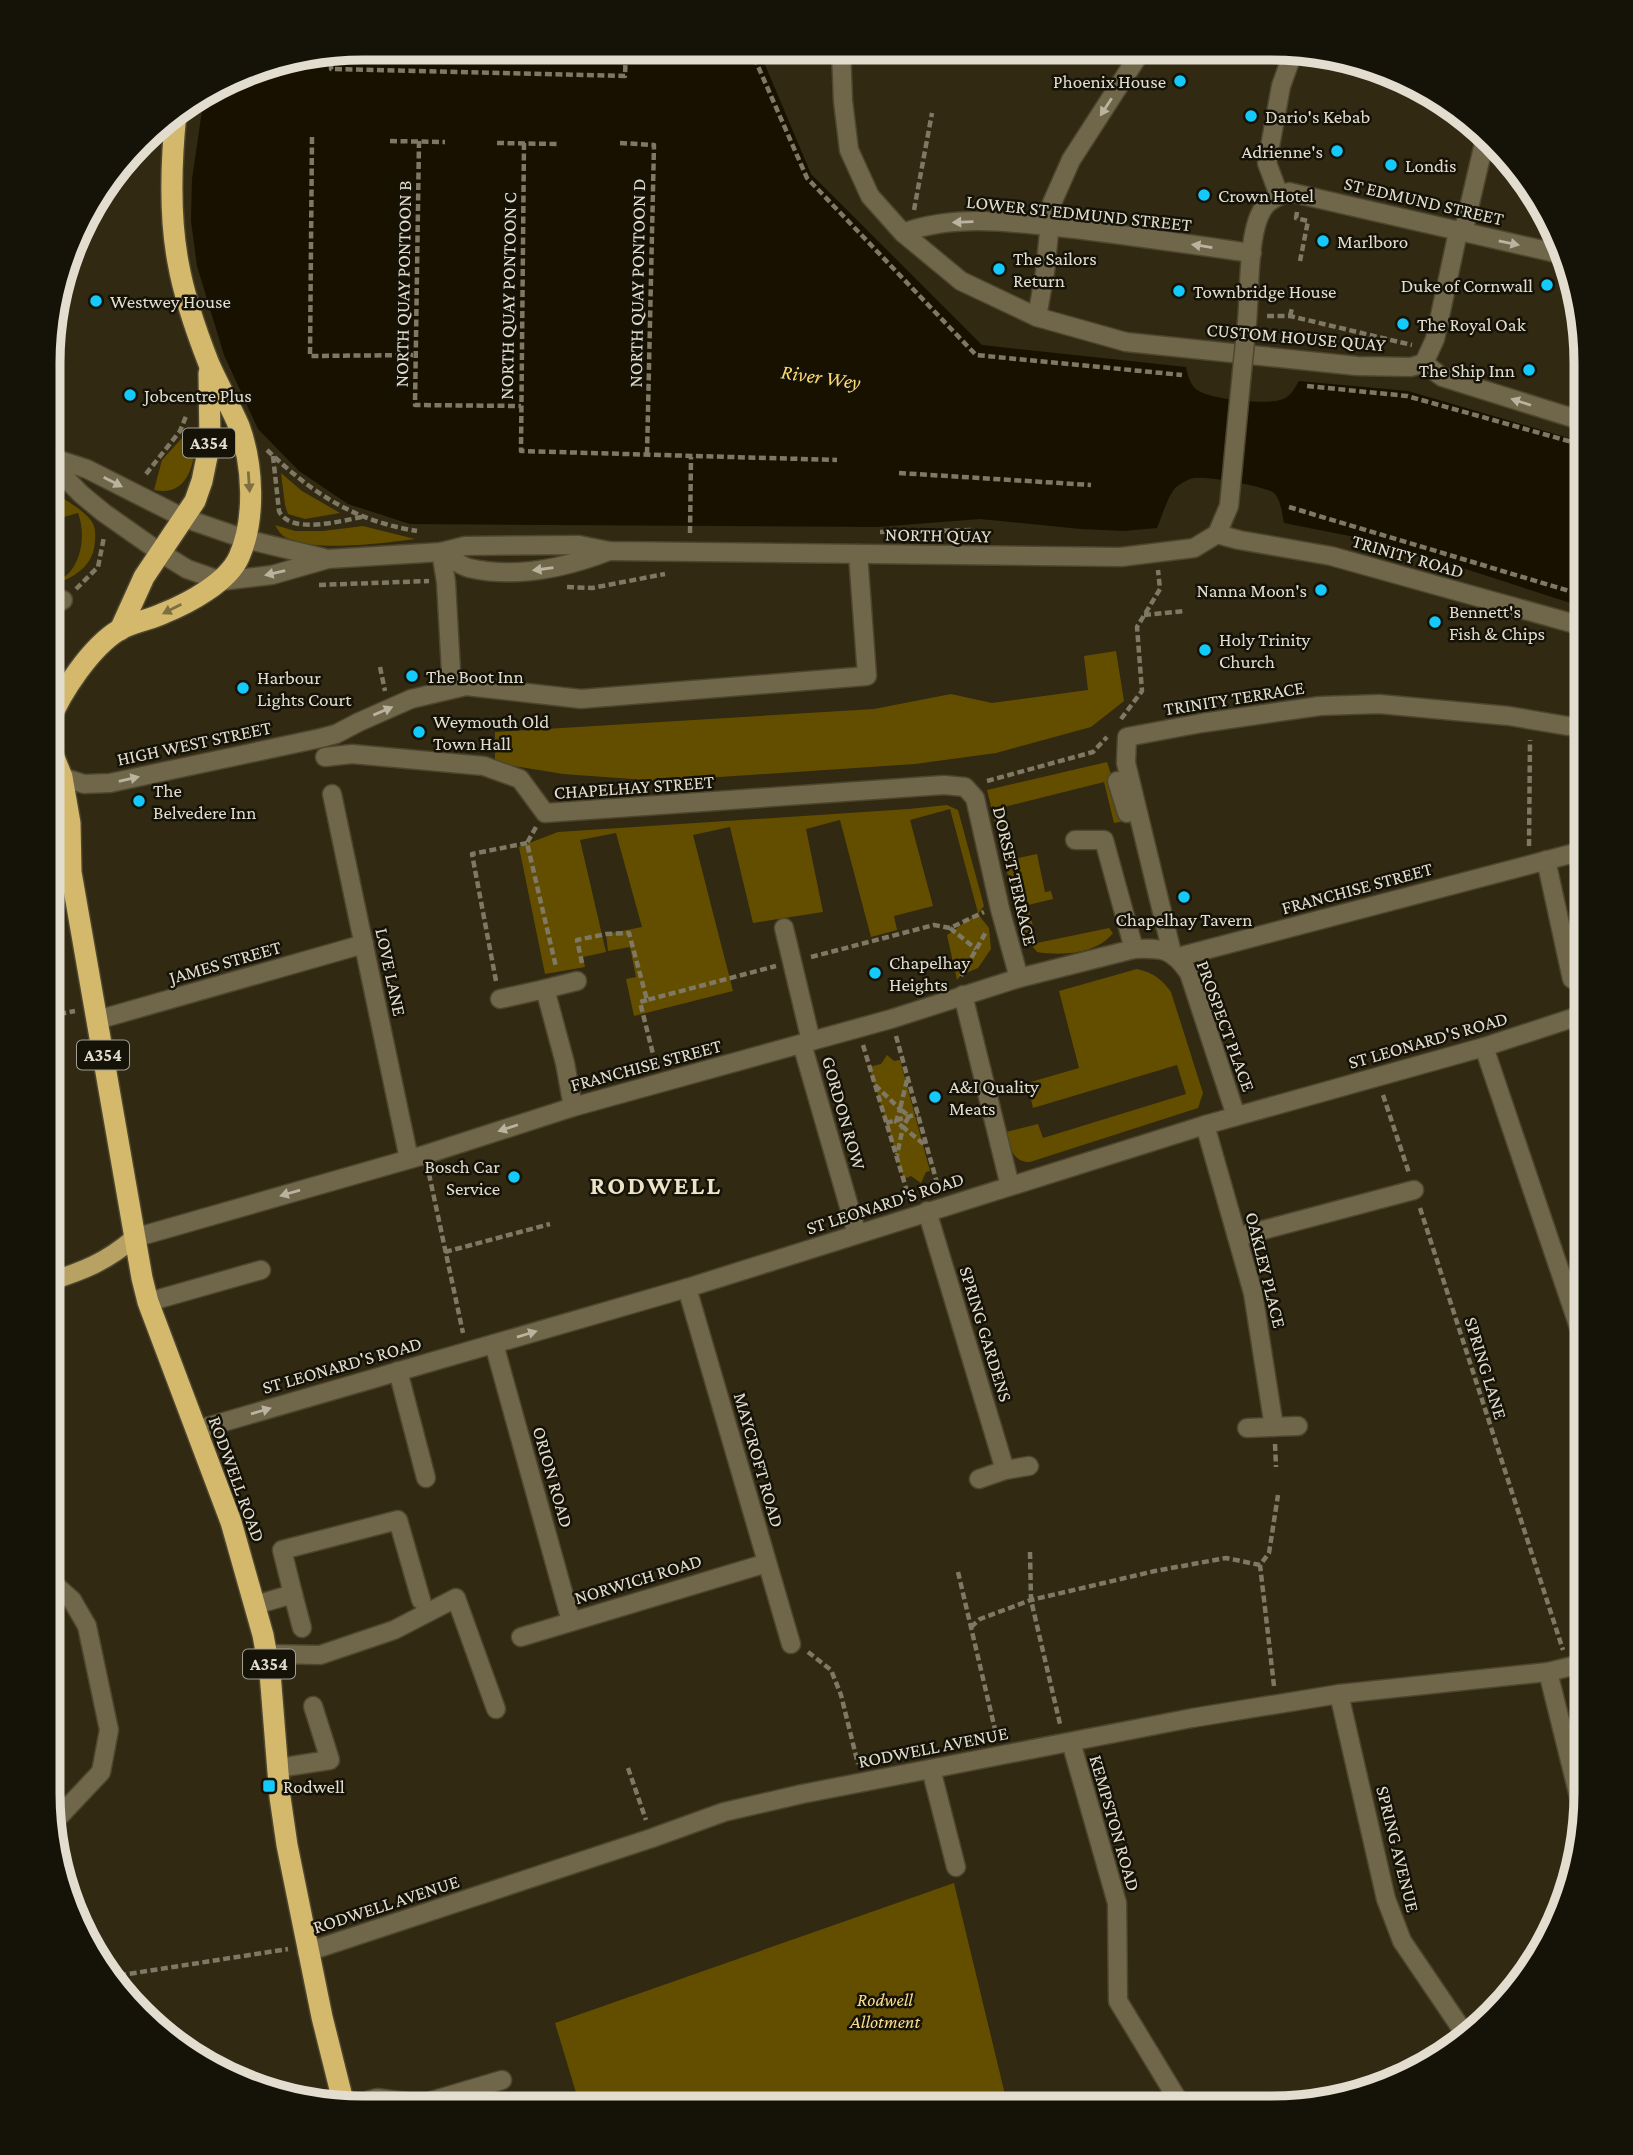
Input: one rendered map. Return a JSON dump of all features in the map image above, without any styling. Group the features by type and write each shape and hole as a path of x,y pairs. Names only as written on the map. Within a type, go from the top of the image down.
{"highway":[{"name":"A354","path":"60,701 79,670 120,630 164,613 221,581 239,560 245,539 250,490 247,459 238,426 209,364 186,296 178,262 173,203 176,124"},
{"name":"A354","path":"120,630 144,577 195,500 207,465 210,430 209,364"},
{"name":"RODWELL ROAD","path":"60,772 70,823 71,872 134,1238 148,1302 231,1522 267,1654 283,1822 307,1949 342,2095"},
{"name":"RODWELL ROAD","path":"60,847 71,872"}],"main road":[{"path":"60,1278 92,1267 134,1238"}],"street":[{"name":"CUSTOM HOUSE QUAY","path":"841,60 849,150 870,196 911,231 961,281 1037,317 1126,342 1357,366 1412,367 1424,363"},
{"path":"1037,317 1052,203 1071,160 1136,60"},
{"path":"1217,534 1229,506 1231,492 1252,253 1259,218 1266,206 1279,195 1267,163 1281,86 1290,60"},
{"path":"1483,146 1435,339 1424,363 1441,377 1574,419"},
{"name":"ST EDMUND STREET","path":"1279,195 1289,192 1300,194 1552,252"},
{"name":"LOWER ST EDMUND STREET","path":"911,231 960,220 1049,227 1252,253"},
{"name":"NORTH QUAY","path":"60,462 87,469 184,518 245,539 328,559"},
{"path":"60,470 81,494 104,513 161,553 187,569 221,581"},
{"name":"NORTH QUAY","path":"221,581 272,575 328,559 441,552 465,546 579,545 609,551 1121,557 1194,548 1217,534"},
{"name":"TRINITY ROAD","path":"1217,534 1331,556 1574,624"},
{"name":"NORTH QUAY","path":"441,552 467,568 532,571 584,561 609,551"},
{"path":"441,552 446,582 452,689"},
{"name":"HIGH WEST STREET","path":"62,777 77,783 110,783 321,738 336,734 411,699 466,686 581,699 867,676 858,554"},
{"name":"TRINITY TERRACE","path":"1175,955 1126,764 1127,737 1320,706 1379,704 1531,719 1568,726"},
{"name":"CHAPELHAY STREET","path":"325,757 352,754 484,766 520,779 545,813 944,785 965,787"},
{"path":"1116,781 1175,955"},
{"name":"DORSET TERRACE","path":"965,787 975,798 1019,978"},
{"name":"LOVE LANE","path":"332,794 364,944 416,1157"},
{"path":"1074,840 1104,840 1133,949"},
{"name":"FRANCHISE STREET","path":"134,1238 416,1157 573,1107 891,1019 1019,978 1133,949 1153,948 1175,955 1574,853"},
{"path":"1546,860 1572,979"},
{"name":"GORDON ROW","path":"784,928 807,1042 857,1234"},
{"name":"JAMES STREET","path":"97,1020 364,944"},
{"name":"PROSPECT PLACE","path":"1175,955 1189,973 1236,1116"},
{"path":"500,999 561,985 565,1063 573,1107"},
{"path":"963,995 1010,1186"},
{"name":"ST LEONARD'S ROAD","path":"196,1430 687,1288 1205,1125 1484,1047 1574,1018"},
{"path":"1484,1047 1574,1313"},
{"name":"OAKLEY PLACE","path":"1205,1125 1253,1293 1274,1427"},
{"path":"1237,1237 1414,1190"},
{"name":"SPRING GARDENS","path":"928,1211 1005,1470"},
{"path":"148,1302 261,1270"},
{"name":"MAYCROFT ROAD","path":"687,1288 791,1644"},
{"name":"ORION ROAD","path":"494,1344 571,1621"},
{"path":"398,1371 426,1478"},
{"path":"1247,1428 1298,1426"},
{"path":"979,1479 1005,1470 1029,1466"},
{"path":"302,1628 282,1550 398,1520 421,1600"},
{"name":"NORWICH ROAD","path":"521,1637 767,1563"},
{"path":"60,1589 72,1600 87,1626 109,1730 101,1772 60,1815"},
{"path":"255,1605 293,1594"},
{"path":"267,1654 320,1655 394,1630 456,1598 496,1709"},
{"name":"RODWELL AVENUE","path":"307,1949 652,1838 724,1812 1192,1718 1339,1694 1548,1672 1574,1666"},
{"path":"1548,1672 1574,1776"},
{"name":"SPRING AVENUE","path":"1339,1694 1386,1899 1402,1941 1461,2028"},
{"path":"278,1768 330,1760 313,1706"},
{"name":"KEMPSTON ROAD","path":"1067,1742 1117,1903 1118,2001 1176,2096"},
{"path":"931,1769 956,1867"},
{"path":"448,2096 502,2080"}],"path":[{"path":"331,61 331,69 625,76 626,60"},
{"path":"911,231 913,207 932,113"},
{"path":"312,137 310,356 415,355"},
{"path":"390,141 445,142"},
{"name":"NORTH QUAY PONTOON B","path":"419,141 415,405 521,406"},
{"path":"497,143 557,144"},
{"name":"NORTH QUAY PONTOON C","path":"524,143 521,451 647,455"},
{"name":"NORTH QUAY PONTOON D","path":"620,143 653,145 647,455"},
{"path":"1300,194 1296,218 1308,221 1300,261"},
{"path":"1290,316 1292,308"},
{"path":"1269,316 1290,316 1413,345 1424,363"},
{"path":"1307,386 1407,396 1572,442"},
{"path":"146,474 180,431"},
{"path":"264,447 309,487 344,510 422,532"},
{"path":"272,455 282,519 293,524 313,524 362,517"},
{"path":"647,455 837,460"},
{"path":"690,524 691,457"},
{"path":"899,474 1091,485"},
{"path":"1289,508 1574,592"},
{"path":"60,600 98,567 103,547 102,528"},
{"path":"1001,778 1093,752 1106,739 1142,691 1137,627 1160,589 1159,578"},
{"path":"312,585 396,581 446,582"},
{"path":"1144,615 1185,611"},
{"path":"380,667 385,693"},
{"path":"1528,865 1531,719"},
{"path":"545,813 527,843 561,985"},
{"path":"500,999 472,854 527,843"},
{"path":"950,928 976,949"},
{"path":"647,1000 640,1002 660,1083"},
{"path":"891,1019 926,1146 928,1211"},
{"path":"858,1028 897,1156 928,1211"},
{"name":"SPRING LANE","path":"1377,1077 1574,1656"},
{"path":"896,1122 908,1078"},
{"path":"874,1085 909,1116"},
{"path":"886,1123 918,1114"},
{"path":"897,1156 903,1127 909,1116"},
{"path":"896,1122 926,1146"},
{"path":"416,1157 445,1252 467,1351"},
{"path":"445,1252 550,1224"},
{"path":"1276,1704 1260,1565 1269,1553 1278,1495"},
{"path":"1030,1552 1031,1600 1067,1742"},
{"path":"971,1626 980,1619 1031,1600 1154,1571 1226,1558 1260,1565"},
{"path":"958,1572 1002,1756"},
{"path":"791,1644 823,1662 831,1671 841,1695 862,1783"},
{"path":"628,1768 652,1838"},
{"path":"120,1975 307,1949"}],"green space":[{"path":"190,437 196,440 187,477 174,489 154,490 162,460 182,438"},
{"path":"281,473 302,491 340,513 305,519 288,514"},
{"path":"60,496 89,518 94,526 94,549 81,570 60,582 74,567 80,552 82,528 78,513 60,518"},
{"path":"275,525 295,531 363,526 415,539 348,546 312,545 285,537"},
{"path":"1116,651 1124,701 1091,727 996,753 915,764 660,781 563,774 495,763 495,732 874,709 951,694 992,703 1088,690 1084,656"},
{"path":"1107,762 1126,821 1114,823 1104,782 1000,808 1013,859 1037,854 1045,892 1051,891 1053,899 1028,905 1037,943 1109,928 1113,933 1098,945 1078,952 1037,952 1022,933 987,790"},
{"path":"947,805 958,810 984,906 978,914 989,928 991,949 978,968 961,975 957,980 947,935 978,913 950,809 910,820 933,906 894,916 897,930 871,937 840,820 806,829 823,912 753,923 730,827 693,835 733,991 634,1016 626,979 636,977 630,947 608,951 606,934 642,927 616,833 580,840 606,952 583,957 585,967 545,974 519,847 558,832"},
{"path":"1137,969 1156,977 1171,992 1203,1093 1198,1108 1030,1162 1019,1159 1013,1153 1006,1132 1038,1124 1043,1138 1186,1094 1177,1065 1033,1108 1027,1083 1079,1068 1059,991"},
{"path":"887,1055 894,1061 900,1060 930,1171 926,1172 921,1183 911,1176 904,1179 869,1067 881,1064"},
{"name":"Rodwell Allotment","path":"954,1883 1005,2096 577,2096 555,2023"}],"water":[{"name":"River Wey","path":"342,60 763,60 811,174 982,345 1186,367 1191,384 1199,391 1239,400 1263,402 1284,399 1299,381 1408,391 1574,439 1574,604 1385,543 1284,523 1280,503 1274,493 1248,485 1201,478 1184,482 1175,488 1157,528 1124,531 980,519 877,527 410,524 348,504 299,471 258,429 224,355 197,266 191,221 192,179 203,105 246,83 303,65"}],"place":[{"name":"Phoenix House","path":"1180,81"},
{"name":"Dario's Kebab","path":"1251,116"},
{"name":"Adrienne's","path":"1337,151"},
{"name":"Londis","path":"1391,165"},
{"name":"Crown Hotel","path":"1204,195"},
{"name":"Marlboro","path":"1323,241"},
{"name":"The Sailors Return","path":"999,269"},
{"name":"Duke of Cornwall","path":"1547,285"},
{"name":"Townbridge House","path":"1179,291"},
{"name":"Westwey House","path":"96,301"},
{"name":"The Royal Oak","path":"1403,324"},
{"name":"The Ship Inn","path":"1529,370"},
{"name":"Jobcentre Plus","path":"130,395"},
{"name":"Nanna Moon's","path":"1321,590"},
{"name":"Bennett's Fish & Chips","path":"1435,622"},
{"name":"Holy Trinity Church","path":"1205,650"},
{"name":"The Boot Inn","path":"412,676"},
{"name":"Harbour Lights Court","path":"243,688"},
{"name":"Weymouth Old Town Hall","path":"419,732"},
{"name":"The Belvedere Inn","path":"139,801"},
{"name":"Chapelhay Tavern","path":"1184,897"},
{"name":"Chapelhay Heights","path":"875,973"},
{"name":"A&I Quality Meats","path":"935,1097"},
{"name":"Bosch Car Service","path":"514,1177"},
{"name":"Rodwell","path":"269,1786"}],"district":[{"name":"RODWELL","path":"656,1185"}]}
